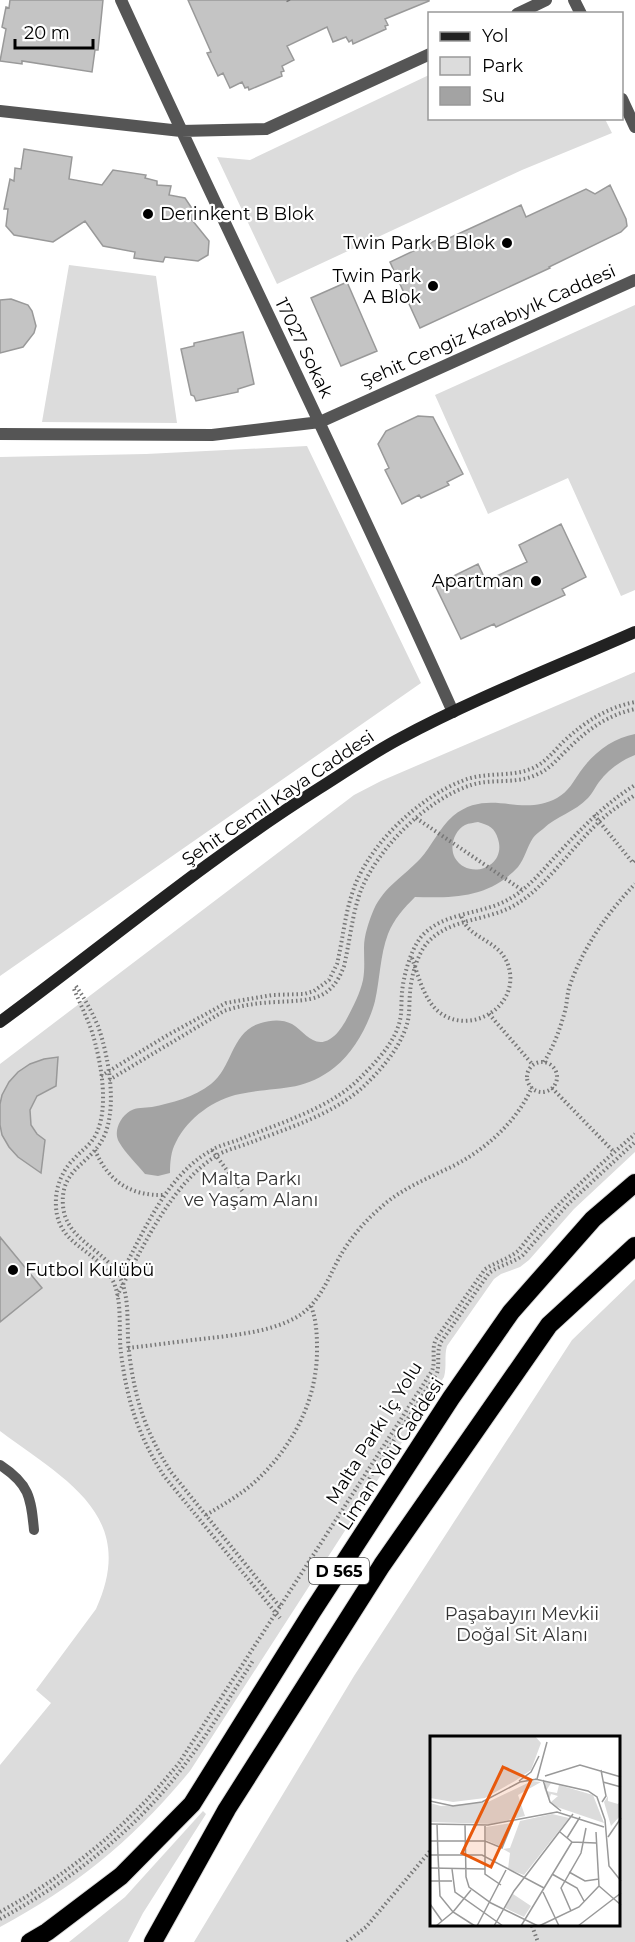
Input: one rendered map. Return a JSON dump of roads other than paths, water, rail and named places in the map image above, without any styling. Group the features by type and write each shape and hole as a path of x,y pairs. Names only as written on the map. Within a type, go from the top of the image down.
{"highway":[{"name":"Liman Yolu Caddesi","path":"30,1942 47,1932 121,1876 192,1804 451,1398 511,1312 593,1219 635,1183"},
{"name":"D 565","path":"153,1942 227,1809 395,1546 549,1325 635,1246"}],"street":[{"name":"17027 Sokak","path":"121,0 320,422 453,712"},
{"path":"521,12 546,0"},
{"path":"0,111 181,130 266,129 428,54"},
{"path":"623,103 635,127"},
{"name":"Şehit Cengiz Karabıyık Caddesi","path":"0,434 212,435 320,422 635,280"},
{"name":"Şehit Cemil Kaya Caddesi","path":"0,1022 219,855 289,807 399,739 453,712 635,633"}],"lane":[{"path":"0,1465 15,1475 25,1486 32,1508 34,1530"}],"water":[{"path":"635,734 635,755 610,770 583,803 536,835 518,867 507,877 495,885 470,894 415,897 403,910 393,923 385,942 375,1001 369,1019 354,1046 335,1067 301,1085 240,1094 211,1105 181,1133 173,1149 170,1173 158,1176 145,1174 125,1151 117,1138 117,1129 126,1114 138,1108 175,1101 205,1089 218,1077 238,1041 251,1027 276,1020 292,1024 314,1041 324,1042 335,1036 345,1022 362,985 365,938 378,901 420,859 453,816 466,808 479,804 530,805 557,798 568,789 585,765 597,753","holes":["482,823 497,835 499,849 497,857 485,868 469,869 455,858 452,849 454,840 458,831 465,825"]}],"place":[{"name":"Derinkent B Blok","path":"148,214"},
{"name":"Twin Park B Blok","path":"507,243"},
{"name":"Twin Park A Blok","path":"433,286"},
{"name":"Apartman","path":"536,581"},
{"name":"Futbol Kulübü","path":"13,1270"}],"park label":[{"name":"Malta Parkı ve Yaşam Alanı","path":"251,1189"},
{"name":"Paşabayırı Mevkii Doğal Sit Alanı","path":"522,1624"}]}
